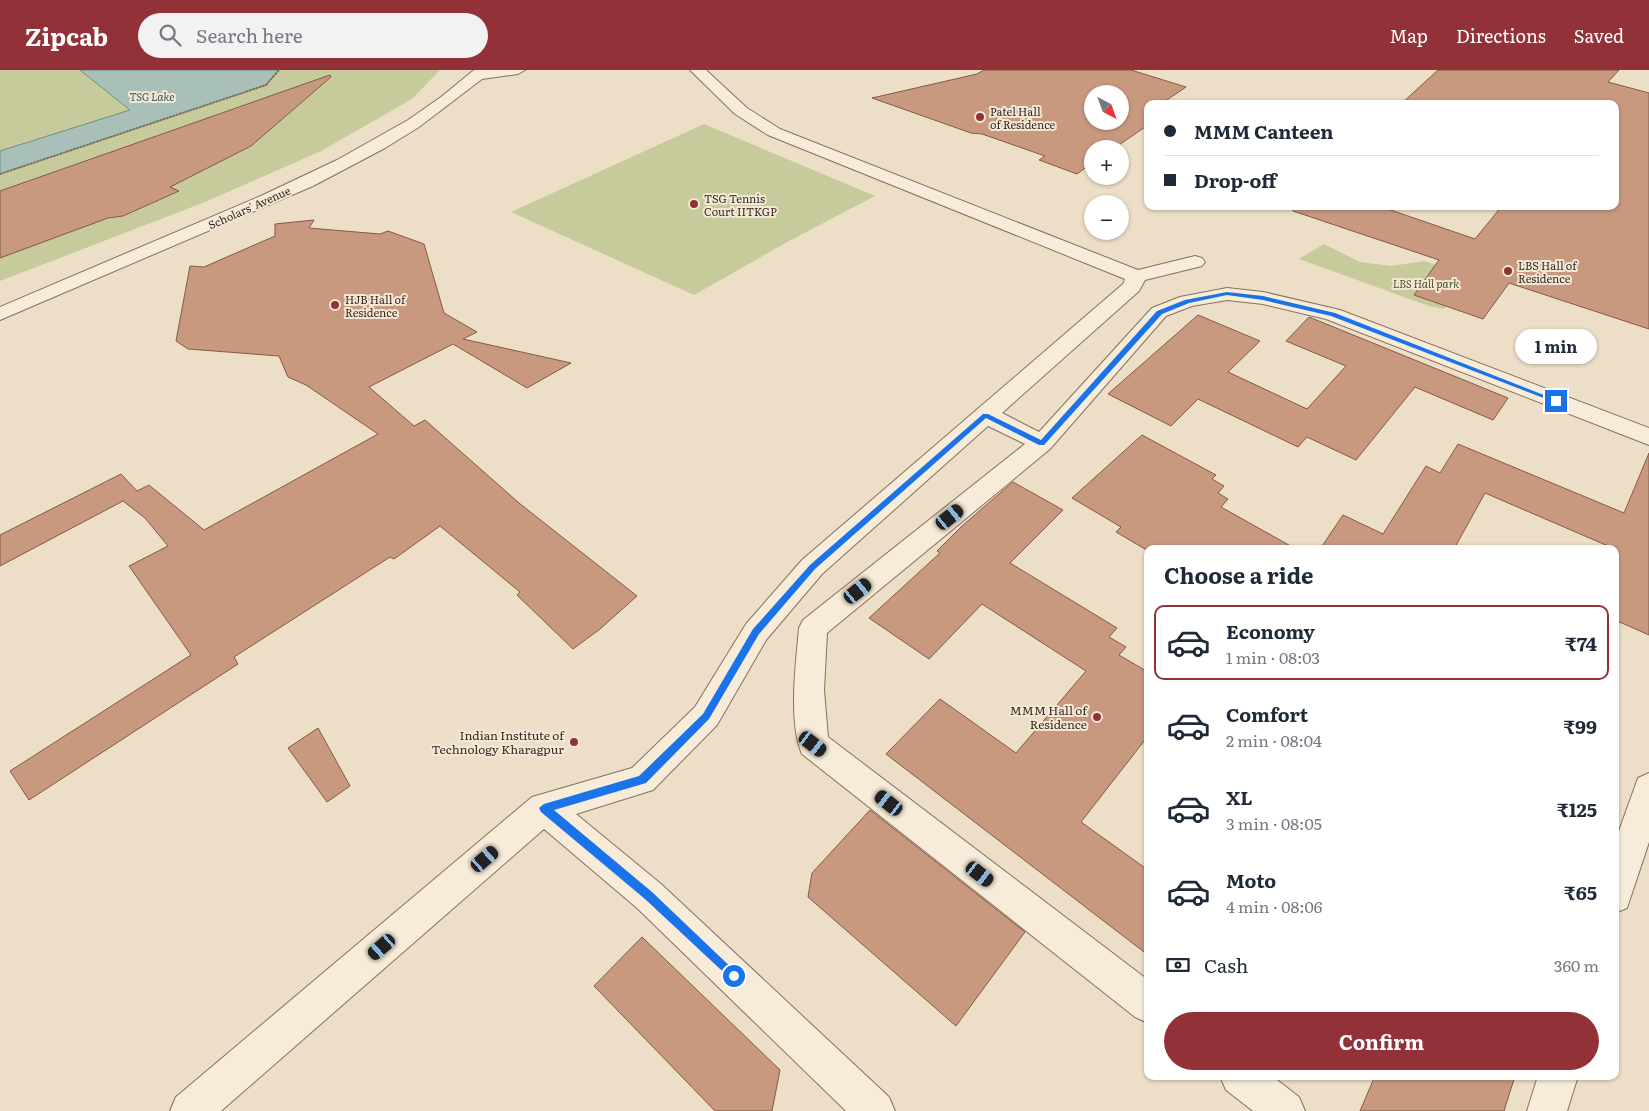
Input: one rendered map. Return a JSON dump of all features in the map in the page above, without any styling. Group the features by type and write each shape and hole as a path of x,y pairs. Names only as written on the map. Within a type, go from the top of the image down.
{"street":[{"path":"480,72 518,70"},
{"path":"697,70 740,111 774,132 1136,276 1195,262"},
{"name":"Scholars' Avenue","path":"0,314 238,213 328,171 414,124 448,101 480,72"},
{"path":"190,1111 544,808 642,780 706,716 756,632 812,567 1132,287 1136,276"},
{"path":"1144,1001 813,744 809,690 813,628 1042,443 1159,312 1187,301 1227,294 1263,298 1333,314 1649,437"},
{"path":"986,415 1042,443"},
{"path":"1619,883 1649,788"},
{"path":"544,808 649,896 875,1111"},
{"path":"1245,1080 1285,1111"},
{"path":"1547,1111 1557,1080"}],"path":[{"path":"0,174 266,84 275,77 279,70"}],"green space":[{"path":"0,70 440,70 412,99 321,151 205,202 0,281"},
{"name":"TSG Tennis Court IITKGP","path":"704,124 875,196 789,241 694,295 511,212"},
{"name":"LBS Hall park","path":"1324,244 1360,262 1391,266 1425,261 1471,277 1444,309 1429,306 1299,259"}],"water":[{"name":"TSG Lake","path":"80,70 279,70 266,85 0,174 0,151 130,110"}],"building":[{"path":"984,70 1131,70 1186,87 1167,100 1144,100 1144,128 1126,140 1084,140 1084,169 1077,174 1039,160 1045,156 982,134 971,133 872,98 977,74"},
{"path":"1438,70 1619,70 1608,82 1649,93 1649,329 1509,283 1483,319 1414,295 1439,260 1293,211 1391,210 1475,239 1499,210 1619,210 1619,100 1405,100"},
{"path":"330,75 331,77 251,146 170,187 179,191 123,216 108,218 0,258 0,191"},
{"path":"314,220 309,228 380,234 388,231 424,244 444,313 477,332 463,339 571,363 527,388 453,344 369,387 414,426 425,420 519,503 637,596 600,629 573,649 517,595 520,592 440,526 394,559 390,557 234,657 238,664 29,800 10,771 191,655 129,566 168,546 145,518 123,501 0,566 0,535 121,474 137,491 149,485 204,530 378,434 306,385 288,377 279,356 188,349 176,341 190,266 204,267 275,236 275,224"},
{"path":"1198,315 1260,341 1228,372 1307,409 1346,366 1286,341 1309,317 1508,398 1493,420 1415,387 1356,460 1307,437 1298,447 1198,399 1171,426 1108,394"},
{"path":"1142,435 1216,475 1212,479 1224,486 1218,493 1228,499 1221,507 1289,545 1144,545 1144,548 1116,532 1121,527 1072,498"},
{"path":"1458,444 1624,513 1649,453 1649,635 1619,622 1619,545 1606,545 1485,493 1456,545 1323,545 1343,515 1383,534 1426,466 1440,473"},
{"name":"MMM Hall of Residence","path":"1013,482 1063,510 1010,563 1117,628 1109,637 1126,647 1119,655 1144,670 1144,741 1081,822 1144,867 1144,952 886,754 940,699 1016,753 1086,671 982,604 929,659 869,618 940,553 937,551 962,526"},
{"path":"318,728 350,786 327,802 288,748"},
{"path":"870,810 1025,932 956,1026 808,897 812,873"},
{"path":"642,937 780,1070 772,1111 715,1111 594,986"},
{"path":"1373,1080 1514,1080 1504,1111 1360,1111"}],"place":[{"name":"Patel Hall of Residence","path":"980,117"},
{"name":"TSG Tennis Court IITKGP","path":"694,204"},
{"name":"LBS Hall of Residence","path":"1508,271"},
{"name":"HJB Hall of Residence","path":"335,305"},
{"name":"MMM Hall of Residence","path":"1097,717"},
{"name":"Indian Institute of Technology Kharagpur","path":"574,742"}],"route":[{"path":"734,976 649,896 544,808 642,780 706,716 756,632 812,567 986,415 1042,443 1159,312 1187,301 1227,294 1263,298 1333,314 1556,401"}]}
